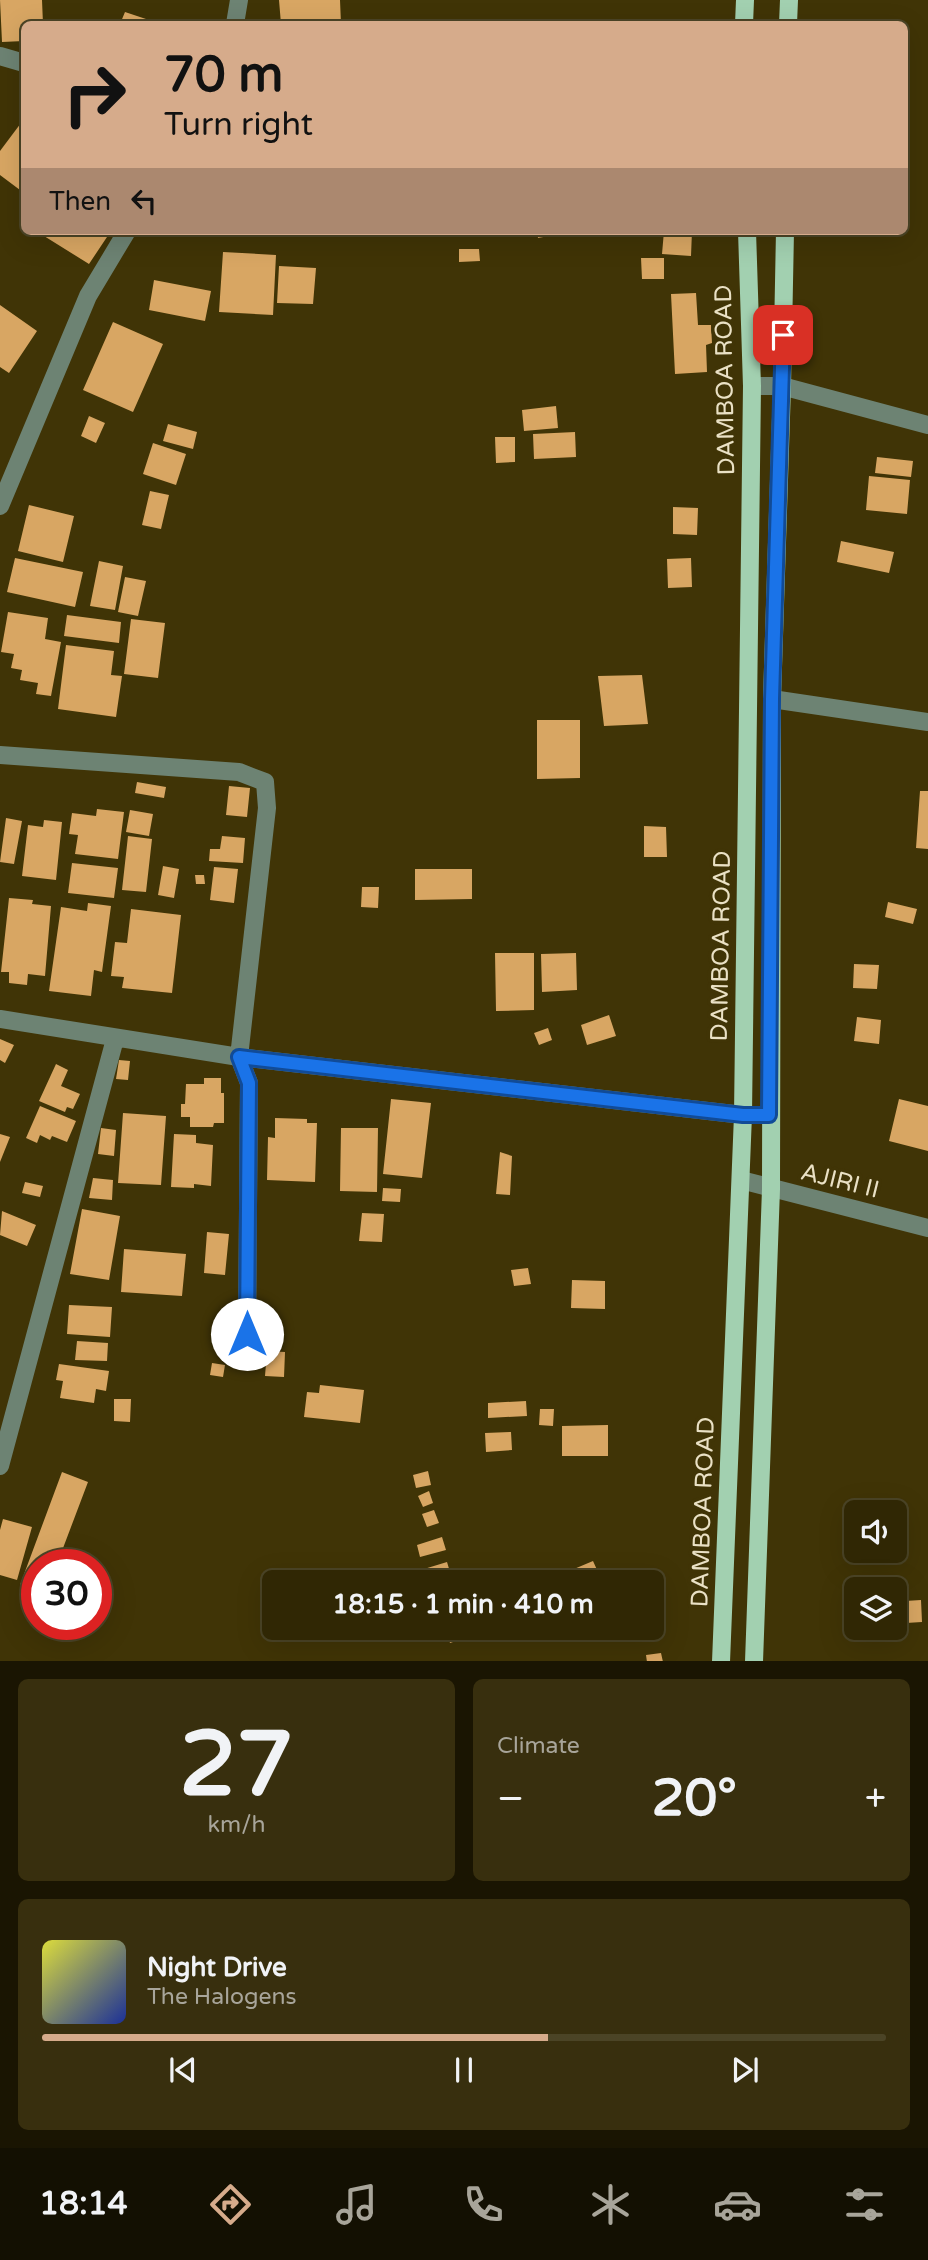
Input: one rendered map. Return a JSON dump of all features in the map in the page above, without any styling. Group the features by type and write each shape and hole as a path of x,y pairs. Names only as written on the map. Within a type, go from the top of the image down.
{"main road":[{"path":"744,21 745,0"},
{"path":"788,21 789,0"},
{"name":"DAMBOA ROAD","path":"721,1661 743,1115 752,386 747,235"},
{"name":"DAMBOA ROAD","path":"754,1661 771,1189 769,1115 772,699 785,235"}],"street":[{"path":"235,21 239,0"},
{"path":"0,56 21,62"},
{"path":"0,506 88,296 125,235"},
{"path":"752,386 782,387 928,425"},
{"path":"772,699 928,722"},
{"path":"0,755 239,772 265,782 267,808 239,1057 249,1083 247,1334"},
{"path":"0,1019 239,1057 743,1115 769,1115"},
{"path":"0,1466 8,1410 115,1039"},
{"name":"AJIRI II","path":"741,1180 928,1228"}],"building":[{"path":"0,0 42,0 43,21 21,21 21,41 2,42"},
{"path":"279,0 340,0 341,21 281,21"},
{"path":"125,12 149,20 148,21 121,21"},
{"path":"21,123 21,191 0,175 0,151"},
{"path":"42,235 108,235 89,264"},
{"path":"664,235 692,235 691,256 662,254"},
{"path":"459,249 479,249 480,261 459,262"},
{"path":"223,252 276,255 273,315 219,312"},
{"path":"641,258 664,258 664,279 642,279"},
{"path":"279,266 316,268 313,304 277,303"},
{"path":"154,280 211,291 205,321 149,310"},
{"path":"696,293 698,325 711,325 712,343 706,345 707,372 675,374 671,294"},
{"path":"0,305 37,331 9,373 0,367"},
{"path":"113,322 163,344 133,412 83,390"},
{"path":"556,406 558,428 524,431 522,410"},
{"path":"89,416 105,423 96,443 81,436"},
{"path":"168,424 197,432 193,449 163,441"},
{"path":"575,432 576,457 534,459 533,434"},
{"path":"495,437 515,437 515,462 496,463"},
{"path":"153,443 186,454 176,485 143,474"},
{"path":"877,457 913,461 911,477 875,473"},
{"path":"869,476 910,480 907,514 866,510"},
{"path":"150,491 169,495 161,529 142,525"},
{"path":"29,505 74,516 63,562 18,551"},
{"path":"673,507 698,508 697,535 673,534"},
{"path":"841,541 894,552 889,573 837,562"},
{"path":"15,558 83,572 75,607 7,592"},
{"path":"691,558 692,587 668,588 667,559"},
{"path":"99,561 123,566 115,610 90,606"},
{"path":"125,577 146,581 138,616 118,612"},
{"path":"8,612 48,618 45,639 61,642 51,696 36,694 38,683 20,680 22,670 11,668 14,654 1,652"},
{"path":"67,615 121,622 119,643 64,636"},
{"path":"131,619 165,623 158,678 124,674"},
{"path":"66,645 114,651 111,675 122,676 116,717 58,709"},
{"path":"642,675 648,724 604,726 598,676"},
{"path":"537,720 580,720 580,778 537,779"},
{"path":"137,782 166,787 164,798 135,793"},
{"path":"229,786 250,788 247,817 226,815"},
{"path":"920,791 928,791 928,849 916,848"},
{"path":"97,809 124,812 118,859 75,854 78,835 69,834 72,813 96,816"},
{"path":"130,810 153,814 149,836 126,832"},
{"path":"6,818 22,821 14,864 0,862"},
{"path":"44,820 62,822 56,880 22,876 28,825 43,827"},
{"path":"644,826 666,827 667,857 644,857"},
{"path":"128,836 152,839 146,892 122,890"},
{"path":"222,836 245,838 243,863 209,861 210,849 220,849"},
{"path":"72,863 118,868 114,898 68,893"},
{"path":"163,866 179,869 174,898 158,895"},
{"path":"214,867 238,869 234,903 210,900"},
{"path":"415,869 472,869 472,899 415,900"},
{"path":"195,875 204,875 205,884 196,884"},
{"path":"362,887 379,887 378,908 361,907"},
{"path":"9,898 33,900 32,904 51,906 45,976 28,974 27,985 9,983 9,972 1,972"},
{"path":"888,902 917,909 913,924 885,917"},
{"path":"88,903 111,906 102,972 94,970 91,996 49,991 61,907 87,911"},
{"path":"131,909 181,915 172,993 122,988 124,977 111,976 115,942 127,943"},
{"path":"495,953 534,953 534,1010 496,1011"},
{"path":"576,953 577,990 542,992 541,954"},
{"path":"854,964 879,965 877,989 853,988"},
{"path":"609,1015 616,1036 587,1045 581,1025"},
{"path":"857,1017 881,1020 879,1044 854,1041"},
{"path":"548,1028 552,1040 539,1045 534,1033"},
{"path":"0,1039 14,1045 5,1063 0,1060"},
{"path":"119,1060 130,1061 128,1080 116,1079"},
{"path":"56,1064 68,1070 61,1086 80,1094 73,1109 67,1107 65,1112 39,1101"},
{"path":"204,1078 221,1078 224,1123 214,1123 213,1127 190,1127 190,1117 181,1117 186,1084 204,1084"},
{"path":"391,1099 431,1103 422,1178 383,1174"},
{"path":"899,1099 928,1106 928,1151 889,1141"},
{"path":"40,1106 76,1121 67,1142 52,1136 50,1140 40,1135 37,1143 26,1138"},
{"path":"123,1113 166,1116 161,1185 118,1183"},
{"path":"275,1118 307,1119 307,1123 317,1123 315,1182 267,1180 268,1137 275,1138"},
{"path":"101,1128 116,1130 114,1156 98,1154"},
{"path":"341,1128 378,1128 377,1192 340,1191"},
{"path":"0,1134 10,1137 0,1162"},
{"path":"174,1134 196,1135 196,1143 213,1145 211,1186 194,1184 194,1188 171,1187"},
{"path":"500,1152 512,1156 510,1195 496,1194"},
{"path":"93,1178 113,1180 112,1200 89,1198"},
{"path":"25,1182 43,1186 40,1197 22,1193"},
{"path":"383,1188 401,1189 400,1202 382,1201"},
{"path":"82,1209 120,1216 109,1280 70,1274"},
{"path":"2,1211 36,1225 27,1246 0,1235"},
{"path":"362,1213 384,1214 382,1242 359,1241"},
{"path":"207,1232 229,1234 225,1275 204,1273"},
{"path":"124,1249 186,1254 182,1296 121,1292"},
{"path":"528,1268 531,1284 514,1286 511,1270"},
{"path":"572,1280 605,1281 605,1309 571,1308"},
{"path":"69,1305 112,1307 110,1337 67,1334"},
{"path":"77,1341 108,1343 107,1361 75,1360"},
{"path":"267,1351 285,1352 284,1377 265,1376"},
{"path":"212,1363 225,1365 223,1377 210,1375"},
{"path":"59,1364 109,1371 106,1391 96,1389 94,1403 60,1398 63,1381 56,1380"},
{"path":"320,1385 364,1390 360,1423 304,1417 307,1392 319,1393"},
{"path":"114,1399 131,1399 130,1422 114,1421"},
{"path":"526,1401 527,1416 488,1418 488,1403"},
{"path":"540,1409 554,1409 553,1426 539,1425"},
{"path":"608,1425 608,1456 562,1456 562,1426"},
{"path":"511,1432 512,1450 486,1452 485,1433"},
{"path":"428,1471 431,1485 416,1488 413,1475"},
{"path":"62,1472 88,1482 63,1549 33,1549"},
{"path":"429,1491 433,1503 423,1507 418,1496"},
{"path":"434,1510 439,1523 427,1527 422,1514"},
{"path":"3,1519 32,1527 26,1549 21,1549 21,1566 17,1580 0,1575 0,1530"},
{"path":"442,1537 446,1550 420,1557 417,1545"},
{"path":"593,1561 597,1570 574,1570"},
{"path":"447,1562 449,1570 424,1570"},
{"path":"921,1600 922,1622 907,1623 907,1601"},
{"path":"661,1653 663,1661 647,1661 646,1655"}],"route":[{"path":"247,1334 249,1083 239,1057 743,1115 769,1115 772,699 783,335"}]}
